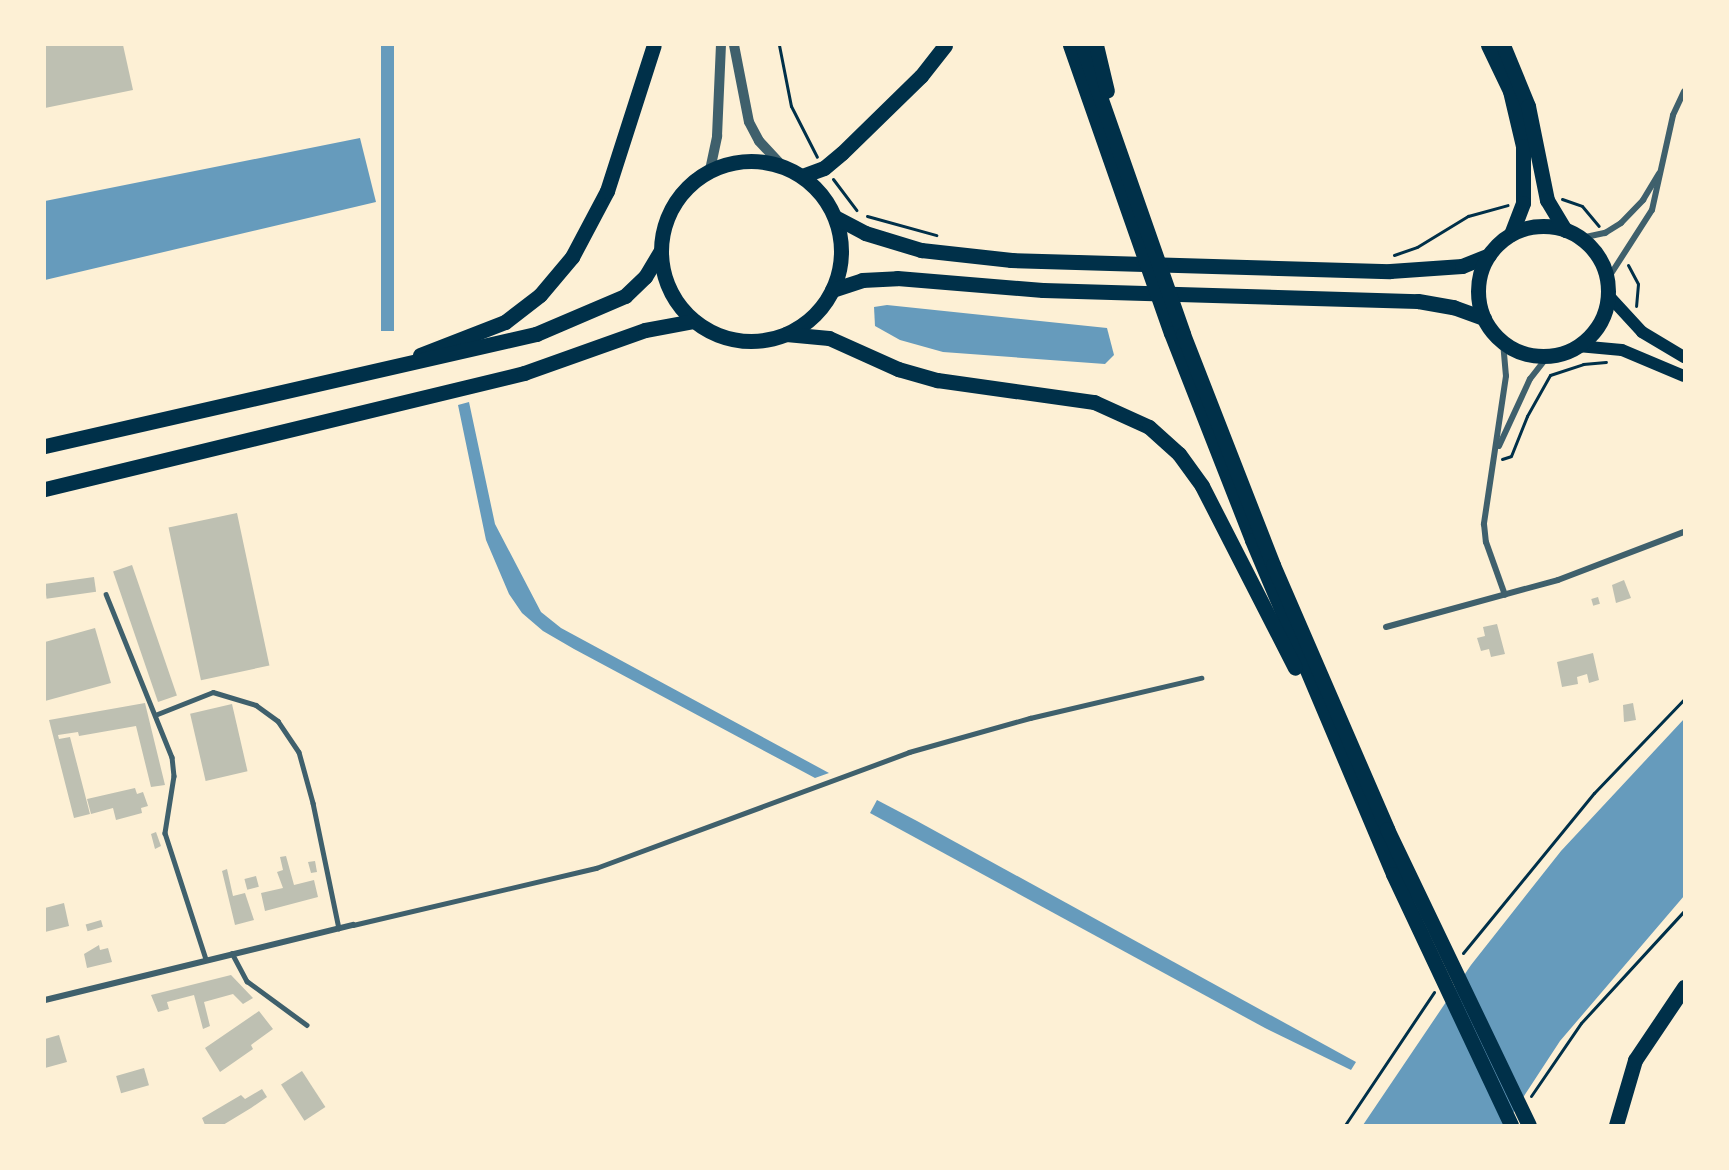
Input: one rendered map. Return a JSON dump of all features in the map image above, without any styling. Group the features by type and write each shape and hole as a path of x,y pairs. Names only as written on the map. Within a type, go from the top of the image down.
{"main road":[{"path":"371,374 493,329 519,313 551,284 581,245 600,207 637,106 654,45"},
{"path":"802,176 824,168 921,76 945,45"},
{"path":"1070,45 1177,334 1343,757 1434,966 1511,1125"},
{"path":"1082,45 1119,153"},
{"path":"1096,45 1133,213"},
{"path":"835,216 865,233 921,250 1011,260 1403,271 1462,266 1489,255 1511,234 1522,203 1524,159 1518,119 1488,45"},
{"path":"1503,45 1528,106 1547,200 1565,230"},
{"path":"45,446 514,340 594,311 633,291 660,252 670,208 691,182 710,170 751,160 782,166 802,176 824,198 835,216 841,259 832,290 813,316 786,334"},
{"path":"1511,234 1535,227 1565,230 1581,238 1598,257 1608,288 1629,320 1660,345 1684,357"},
{"path":"660,252 672,295 694,321 722,337 743,341 786,334 829,338 898,369 937,380 1094,402 1128,415 1160,436 1183,459 1206,493 1343,757"},
{"path":"1489,255 1478,286 1484,318 1503,342 1528,354 1548,356 1578,346 1613,348 1684,376"},
{"path":"832,290 862,280 897,278 1063,291 1418,301 1453,307 1484,318"},
{"path":"1578,346 1599,324 1608,288"},
{"path":"45,489 524,373 645,330 694,321"},
{"path":"1177,334 1291,607 1445,954 1529,1125"},
{"path":"1617,1125 1635,1060 1684,987"}],"street":[{"path":"710,170 718,125 721,45"},
{"path":"734,45 749,122 759,141 782,166"},
{"path":"1608,288 1621,255 1652,210 1673,115 1684,92"},
{"path":"1581,238 1605,233 1635,209 1662,168"},
{"path":"1503,342 1506,366 1497,449 1484,534 1505,596"},
{"path":"1497,449 1530,379 1548,356"},
{"path":"1386,627 1505,596 1589,570 1684,532"},
{"path":"45,1000 353,925"}],"lane":[{"path":"106,594 174,767 165,832 206,959"},
{"path":"353,925 596,868 909,752 1030,718 1201,678"},
{"path":"155,715 213,692 256,705 279,722 298,752 310,793 339,928"},
{"path":"232,953 247,981 307,1025"}],"path":[{"path":"779,45 791,106 804,138 824,168 860,213 944,237"},
{"path":"1547,200 1569,200 1582,206 1605,233"},
{"path":"1382,255 1409,251 1478,212 1522,203"},
{"path":"1621,255 1639,289 1629,320"},
{"path":"1495,461 1511,456 1527,416 1550,375 1583,364 1602,364 1613,348"},
{"path":"1461,955 1587,802 1684,699"},
{"path":"1530,1097 1581,1023 1684,911"},
{"path":"1345,1125 1436,989"}],"water":[{"path":"381,45 394,45 394,331 381,331"},
{"path":"360,138 376,202 45,280 45,201"},
{"path":"887,305 1107,328 1114,355 1105,364 943,352 900,340 875,326 874,307"},
{"path":"469,402 495,524 541,612 561,628 829,773 815,778 574,649 543,631 522,613 509,594 486,540 458,405"},
{"path":"1684,719 1684,896 1560,1041 1505,1125 1363,1125 1471,965 1561,851"},
{"path":"877,800 1356,1062 1351,1070 1265,1028 870,813"}],"building":[{"path":"45,45 123,45 133,90 45,108"},
{"path":"237,513 269,666 201,680 169,528"},
{"path":"132,565 177,695 158,702 113,572"},
{"path":"94,577 96,592 47,599 45,584"},
{"path":"1624,580 1631,598 1616,603 1612,585"},
{"path":"1598,597 1600,604 1593,606 1591,599"},
{"path":"1497,624 1505,654 1491,657 1489,649 1481,651 1477,638 1485,636 1483,627"},
{"path":"95,628 111,683 45,701 45,642"},
{"path":"1593,653 1599,680 1589,683 1587,674 1577,677 1578,684 1562,687 1557,662"},
{"path":"145,703 165,785 151,787 136,726 79,736 78,732 58,735 59,739 70,737 90,814 74,818 49,720"},
{"path":"1633,703 1636,720 1624,722 1623,705"},
{"path":"232,704 248,771 206,781 190,714"},
{"path":"135,788 137,794 143,792 148,806 141,808 142,813 116,820 113,808 91,814 87,799"},
{"path":"156,832 161,846 155,849 151,834"},
{"path":"286,856 294,885 314,880 318,897 265,911 261,893 283,888 277,872 283,870 280,857"},
{"path":"315,861 317,872 311,873 308,862"},
{"path":"227,869 233,896 245,893 254,920 235,925 222,871"},
{"path":"256,876 259,887 247,890 244,879"},
{"path":"64,903 69,926 45,932 45,908"},
{"path":"101,920 103,927 88,931 86,924"},
{"path":"99,945 100,950 108,948 112,962 87,968 84,954"},
{"path":"231,975 253,998 243,1004 233,994 204,1002 210,1026 203,1029 194,995 167,1002 169,1009 158,1012 151,995"},
{"path":"259,1011 273,1029 251,1045 253,1049 220,1072 205,1048"},
{"path":"59,1035 67,1062 45,1068 45,1039"},
{"path":"144,1068 149,1085 121,1093 116,1076"},
{"path":"302,1071 325,1107 304,1121 281,1085"},
{"path":"262,1089 267,1097 251,1108 223,1125 205,1125 202,1118 241,1095 245,1099"}]}
